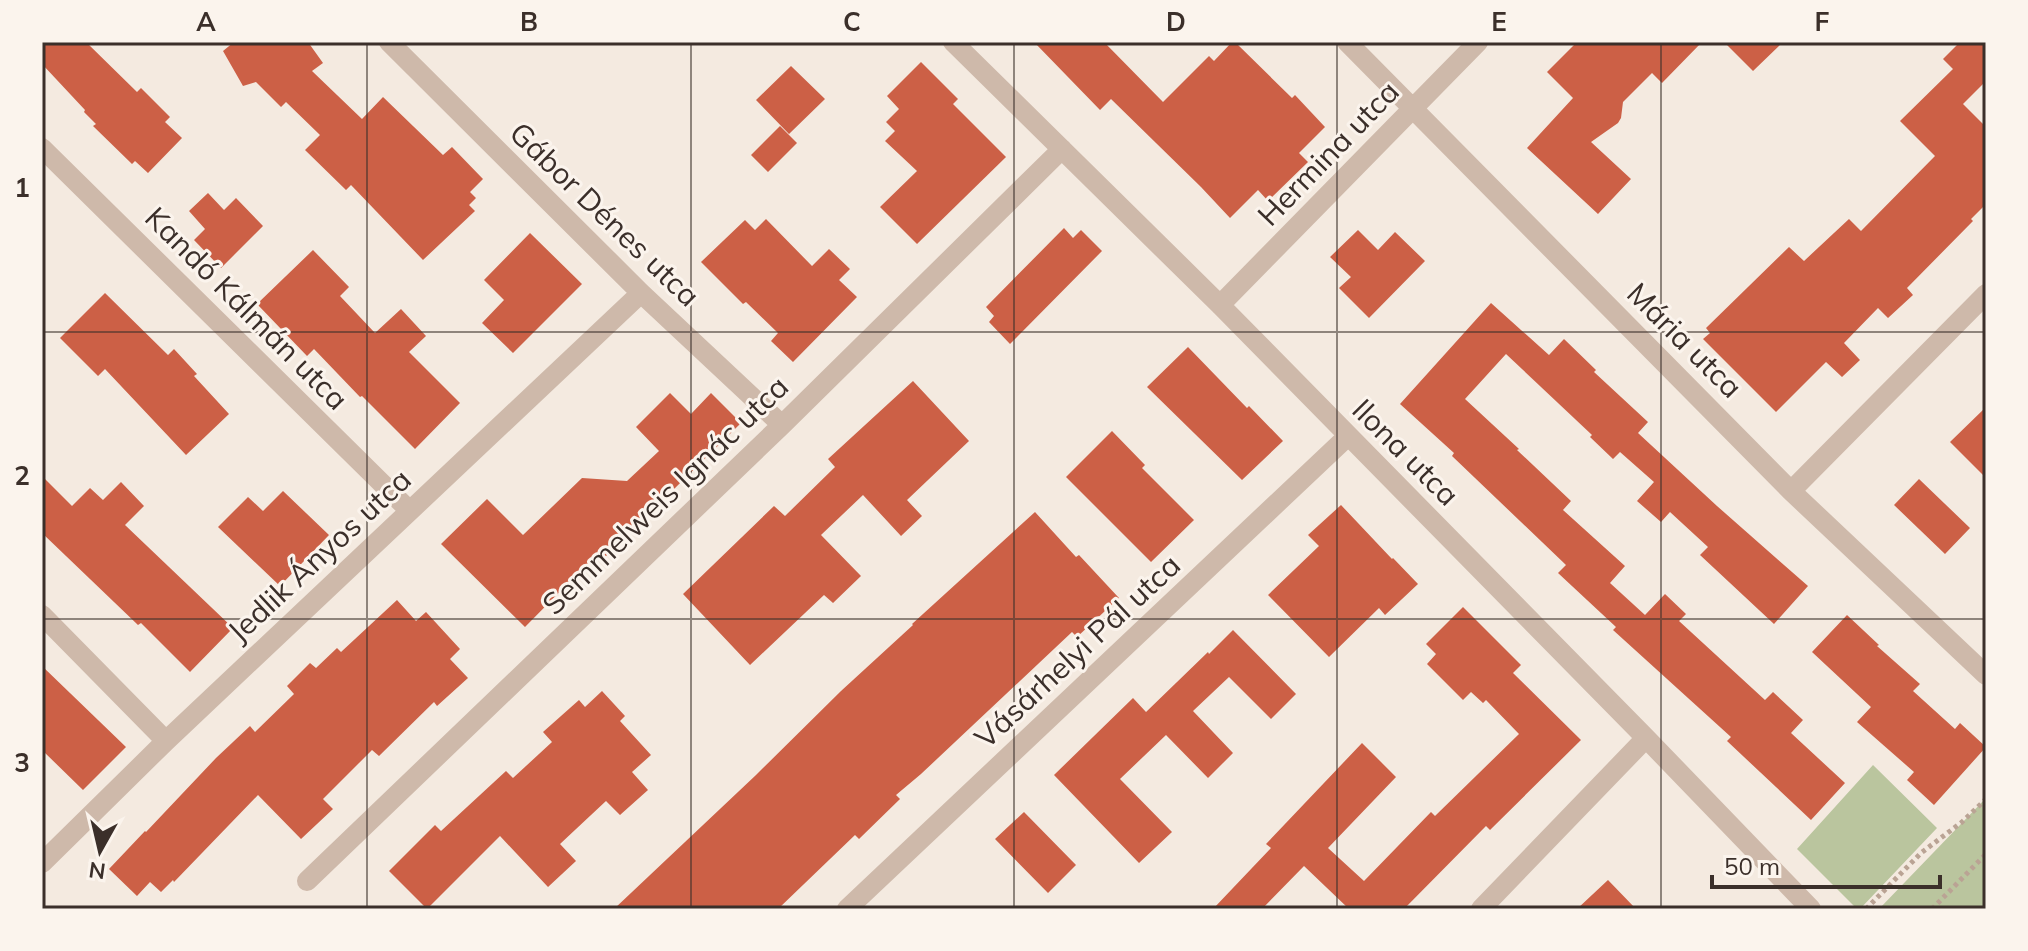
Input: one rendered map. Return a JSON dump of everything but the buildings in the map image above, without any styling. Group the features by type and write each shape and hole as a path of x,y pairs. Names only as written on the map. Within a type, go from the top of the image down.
{"street":[{"name":"Gábor Dénes utca","path":"389,42 641,293 782,425"},
{"name":"Ilona utca","path":"953,42 1220,305 1811,909"},
{"name":"Mária utca","path":"1347,42 1791,491 1986,675"},
{"name":"Hermina utca","path":"1220,305 1478,42"},
{"name":"Kandó Kálmán utca","path":"42,148 410,511"},
{"name":"Semmelweis Ignác utca","path":"307,881 782,425 1062,149"},
{"name":"Jedlik Ányos utca","path":"42,863 166,741 641,293"},
{"path":"1791,491 1986,294"},
{"name":"Vásárhelyi Pál utca","path":"847,909 1348,436"},
{"path":"42,615 166,741"},
{"path":"1481,909 1646,738"}],"path":[{"path":"1866,909 1921,853 1986,799"},
{"path":"1932,909 1986,854"}],"green space":[{"path":"1873,765 1937,828 1857,909 1797,849"},
{"path":"1986,798 1986,909 1879,909"}]}
